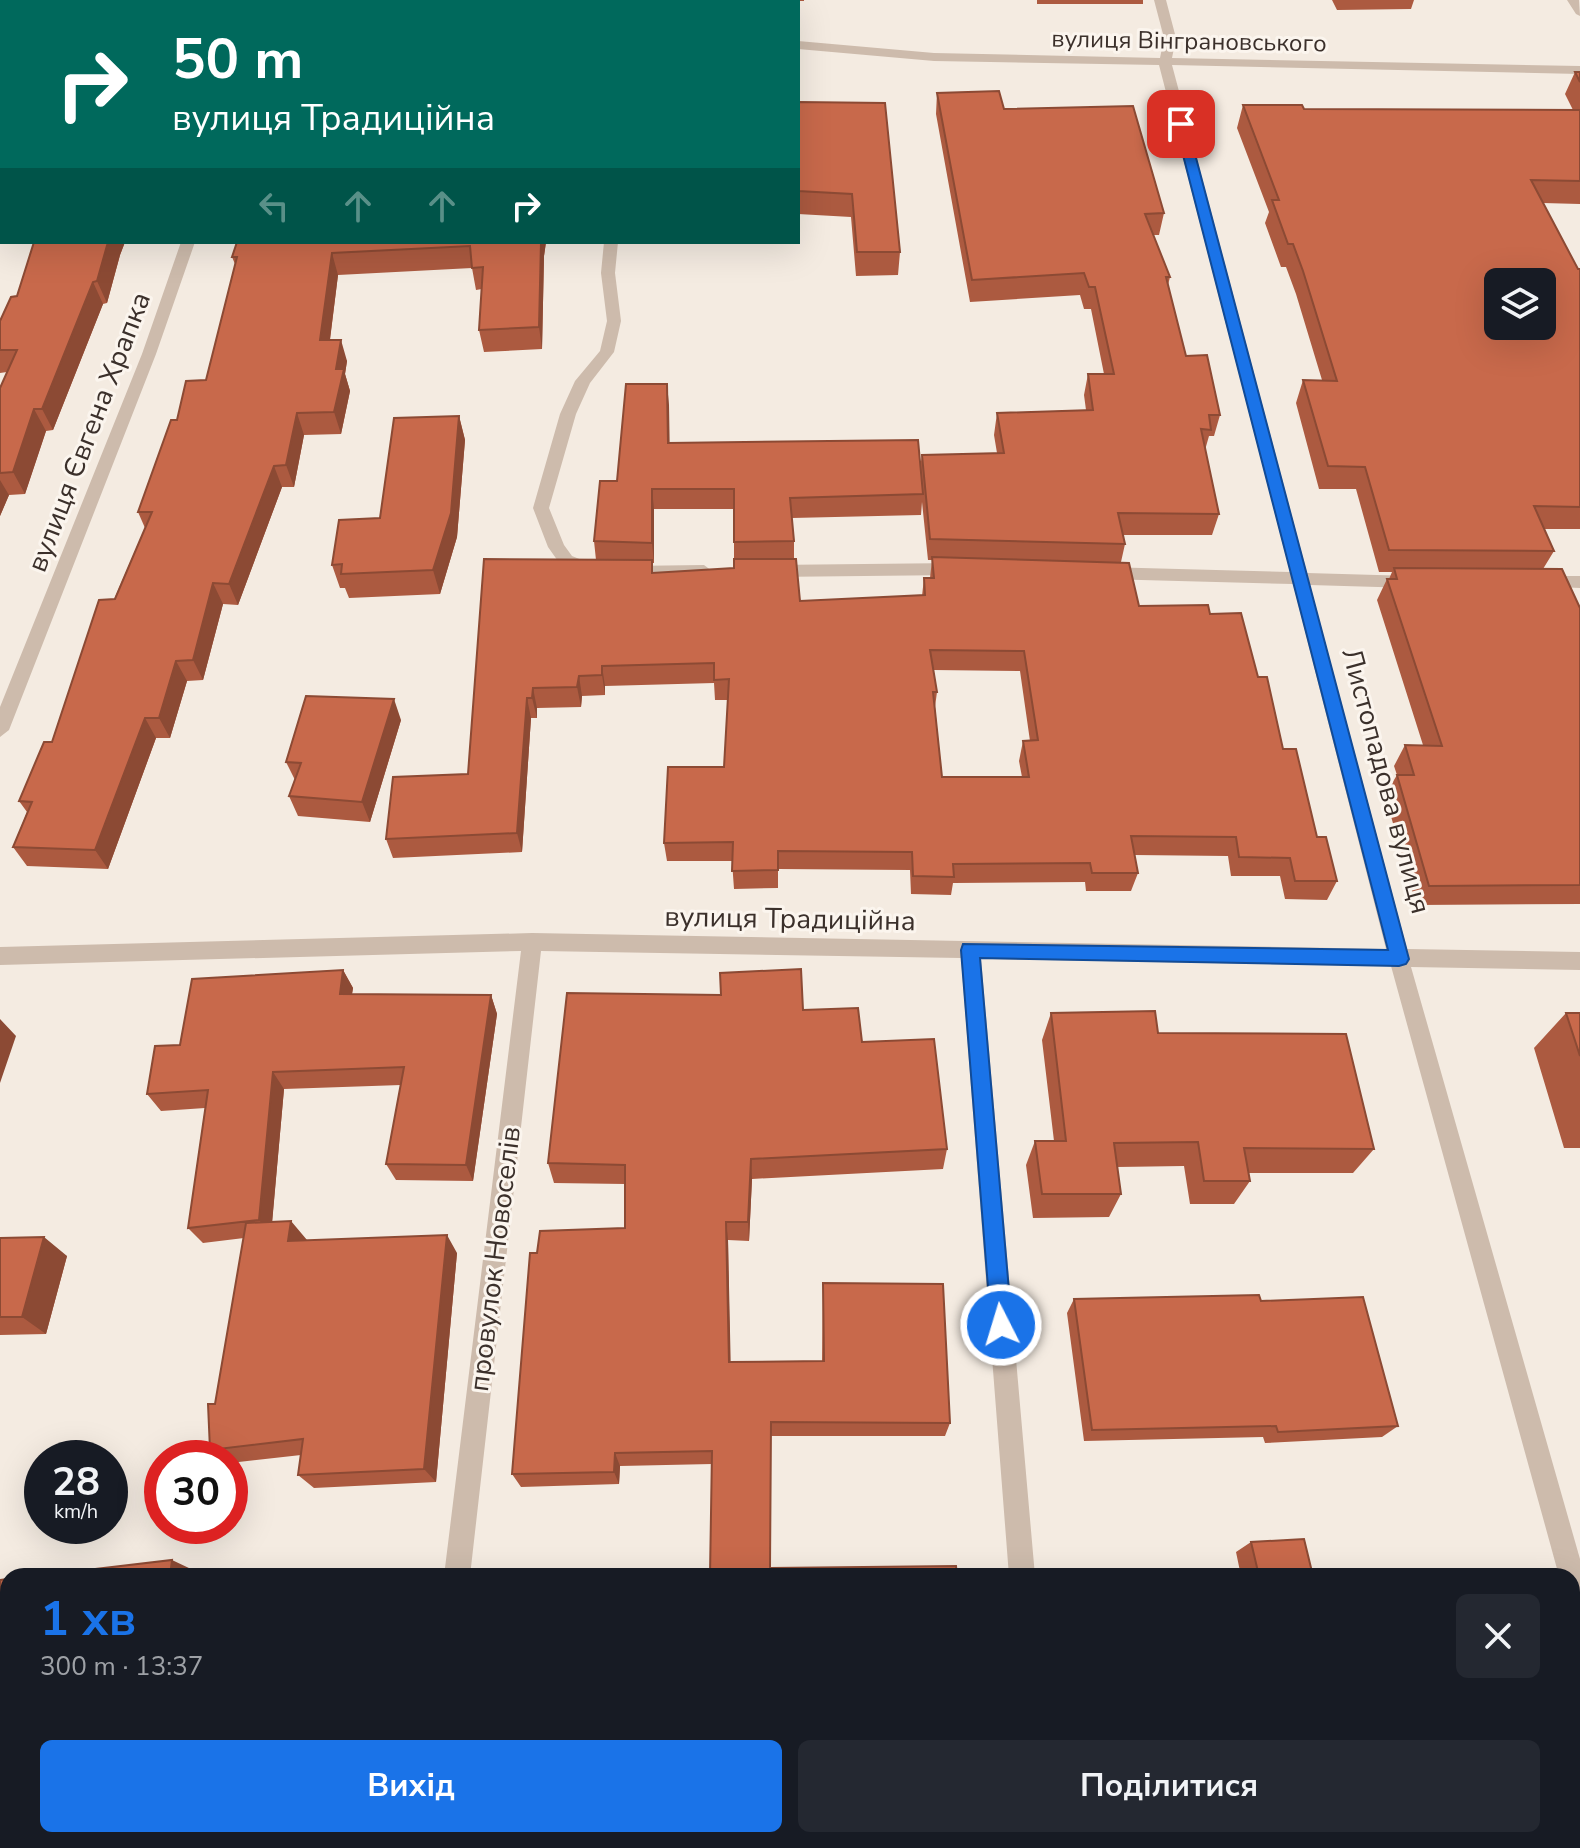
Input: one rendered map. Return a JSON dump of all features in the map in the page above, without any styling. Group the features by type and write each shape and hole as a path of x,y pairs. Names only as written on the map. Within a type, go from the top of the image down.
{"street":[{"name":"Листопадова вулиця","path":"1160,0 1170,38 1165,63 1399,959 1570,1568"},
{"path":"1573,0 1580,12"},
{"name":"вулиця Вінграновського","path":"800,45 934,57 1580,70"},
{"name":"вулиця Євгена Храпка","path":"0,730 144,369 187,244"},
{"path":"611,244 608,273 614,321 607,352 583,381 568,414 541,508 556,547 566,560 585,569 724,571"},
{"path":"756,571 975,569"},
{"path":"1083,573 1426,582"},
{"path":"1519,582 1580,582"},
{"name":"вулиця Традиційна","path":"0,956 532,942 1580,961"},
{"name":"провулок Новоселів","path":"458,1568 532,942"},
{"path":"970,950 1021,1568"}],"building":[{"path":"999,91 1004,109 1133,106 1164,213 1145,214 1170,277 1166,277 1186,356 1207,355 1220,415 1209,415 1211,430 1201,429 1219,514 1118,513 1125,544 930,539 922,455 1004,453 997,413 1093,410 1088,374 1114,374 1095,287 1089,287 1084,273 972,280 937,93"},
{"path":"800,102 885,103 900,252 857,252 852,194 800,191"},
{"path":"1243,105 1302,105 1304,109 1580,110 1580,181 1531,180 1580,269 1580,507 1534,506 1554,551 1389,550 1365,467 1328,466 1303,380 1337,381 1303,271 1293,244 1288,244 1272,200 1279,200"},
{"path":"33,244 107,244 97,281 93,282 42,409 34,409 13,472 0,473 0,388 17,350 0,350 0,321 11,297 17,296"},
{"path":"236,244 541,244 539,327 479,330 483,267 472,268 470,246 332,253 320,340 341,340 336,369 344,369 334,412 297,413 286,465 274,466 229,584 213,583 193,660 176,661 159,718 145,718 95,850 13,847 32,802 19,801 44,742 52,742 99,600 115,599 152,512 138,512 171,420 177,420 186,381 206,380 237,257 232,257"},
{"path":"626,384 667,384 668,443 918,440 923,494 790,498 794,541 734,542 734,489 652,489 652,543 594,541 600,481 617,481"},
{"path":"459,416 451,513 433,570 341,574 342,564 332,565 339,520 380,518 394,418"},
{"path":"932,557 1129,563 1139,606 1208,605 1210,614 1241,613 1258,677 1267,677 1283,749 1296,749 1317,837 1326,837 1337,881 1295,881 1290,858 1239,857 1236,837 1131,836 1138,873 1092,873 1090,863 953,864 954,877 913,876 912,852 778,851 778,870 732,871 733,842 664,843 668,767 724,767 729,679 714,680 714,663 602,666 602,675 579,676 577,687 533,688 532,698 527,698 517,833 386,839 393,777 468,774 484,559 652,560 652,573 734,568 734,559 796,559 800,601 925,595 924,578 934,578","holes":["930,650 1024,651 1038,740 1023,741 1029,777 942,777 933,692 937,692"]},
{"path":"1394,568 1562,569 1580,608 1580,885 1429,886 1397,775 1414,775 1405,745 1442,746 1387,579 1397,579"},
{"path":"306,696 394,699 362,802 289,796 301,763 286,762"},
{"path":"801,969 803,1010 858,1008 862,1042 934,1039 947,1149 751,1159 748,1222 726,1222 729,1362 824,1361 823,1283 943,1284 950,1423 771,1422 770,1568 710,1568 712,1451 615,1453 614,1472 512,1474 530,1253 537,1253 540,1231 625,1228 625,1165 548,1163 567,993 721,995 720,973"},
{"path":"343,970 340,994 491,995 466,1165 386,1164 404,1067 273,1072 259,1220 188,1228 208,1090 147,1094 155,1046 180,1045 192,979"},
{"path":"1155,1011 1158,1033 1346,1034 1374,1149 1244,1148 1250,1181 1204,1181 1198,1142 1114,1143 1121,1194 1042,1194 1035,1141 1066,1141 1051,1013"},
{"path":"1566,1013 1580,1013 1580,1056"},
{"path":"291,1221 288,1241 447,1235 424,1469 298,1475 303,1439 248,1446 248,1440 210,1440 208,1404 215,1404 246,1223"},
{"path":"44,1237 22,1317 0,1317 0,1238"},
{"path":"1259,1295 1261,1301 1363,1297 1398,1426 1278,1432 1276,1426 1092,1430 1074,1299"},
{"path":"1304,1539 1311,1568 1257,1568 1251,1542"},
{"path":"172,1560 171,1568 104,1568"},
{"path":"956,1566 956,1568 770,1568"}],"route":[{"path":"1001,1325 970,950 1399,959 1181,124"}]}
